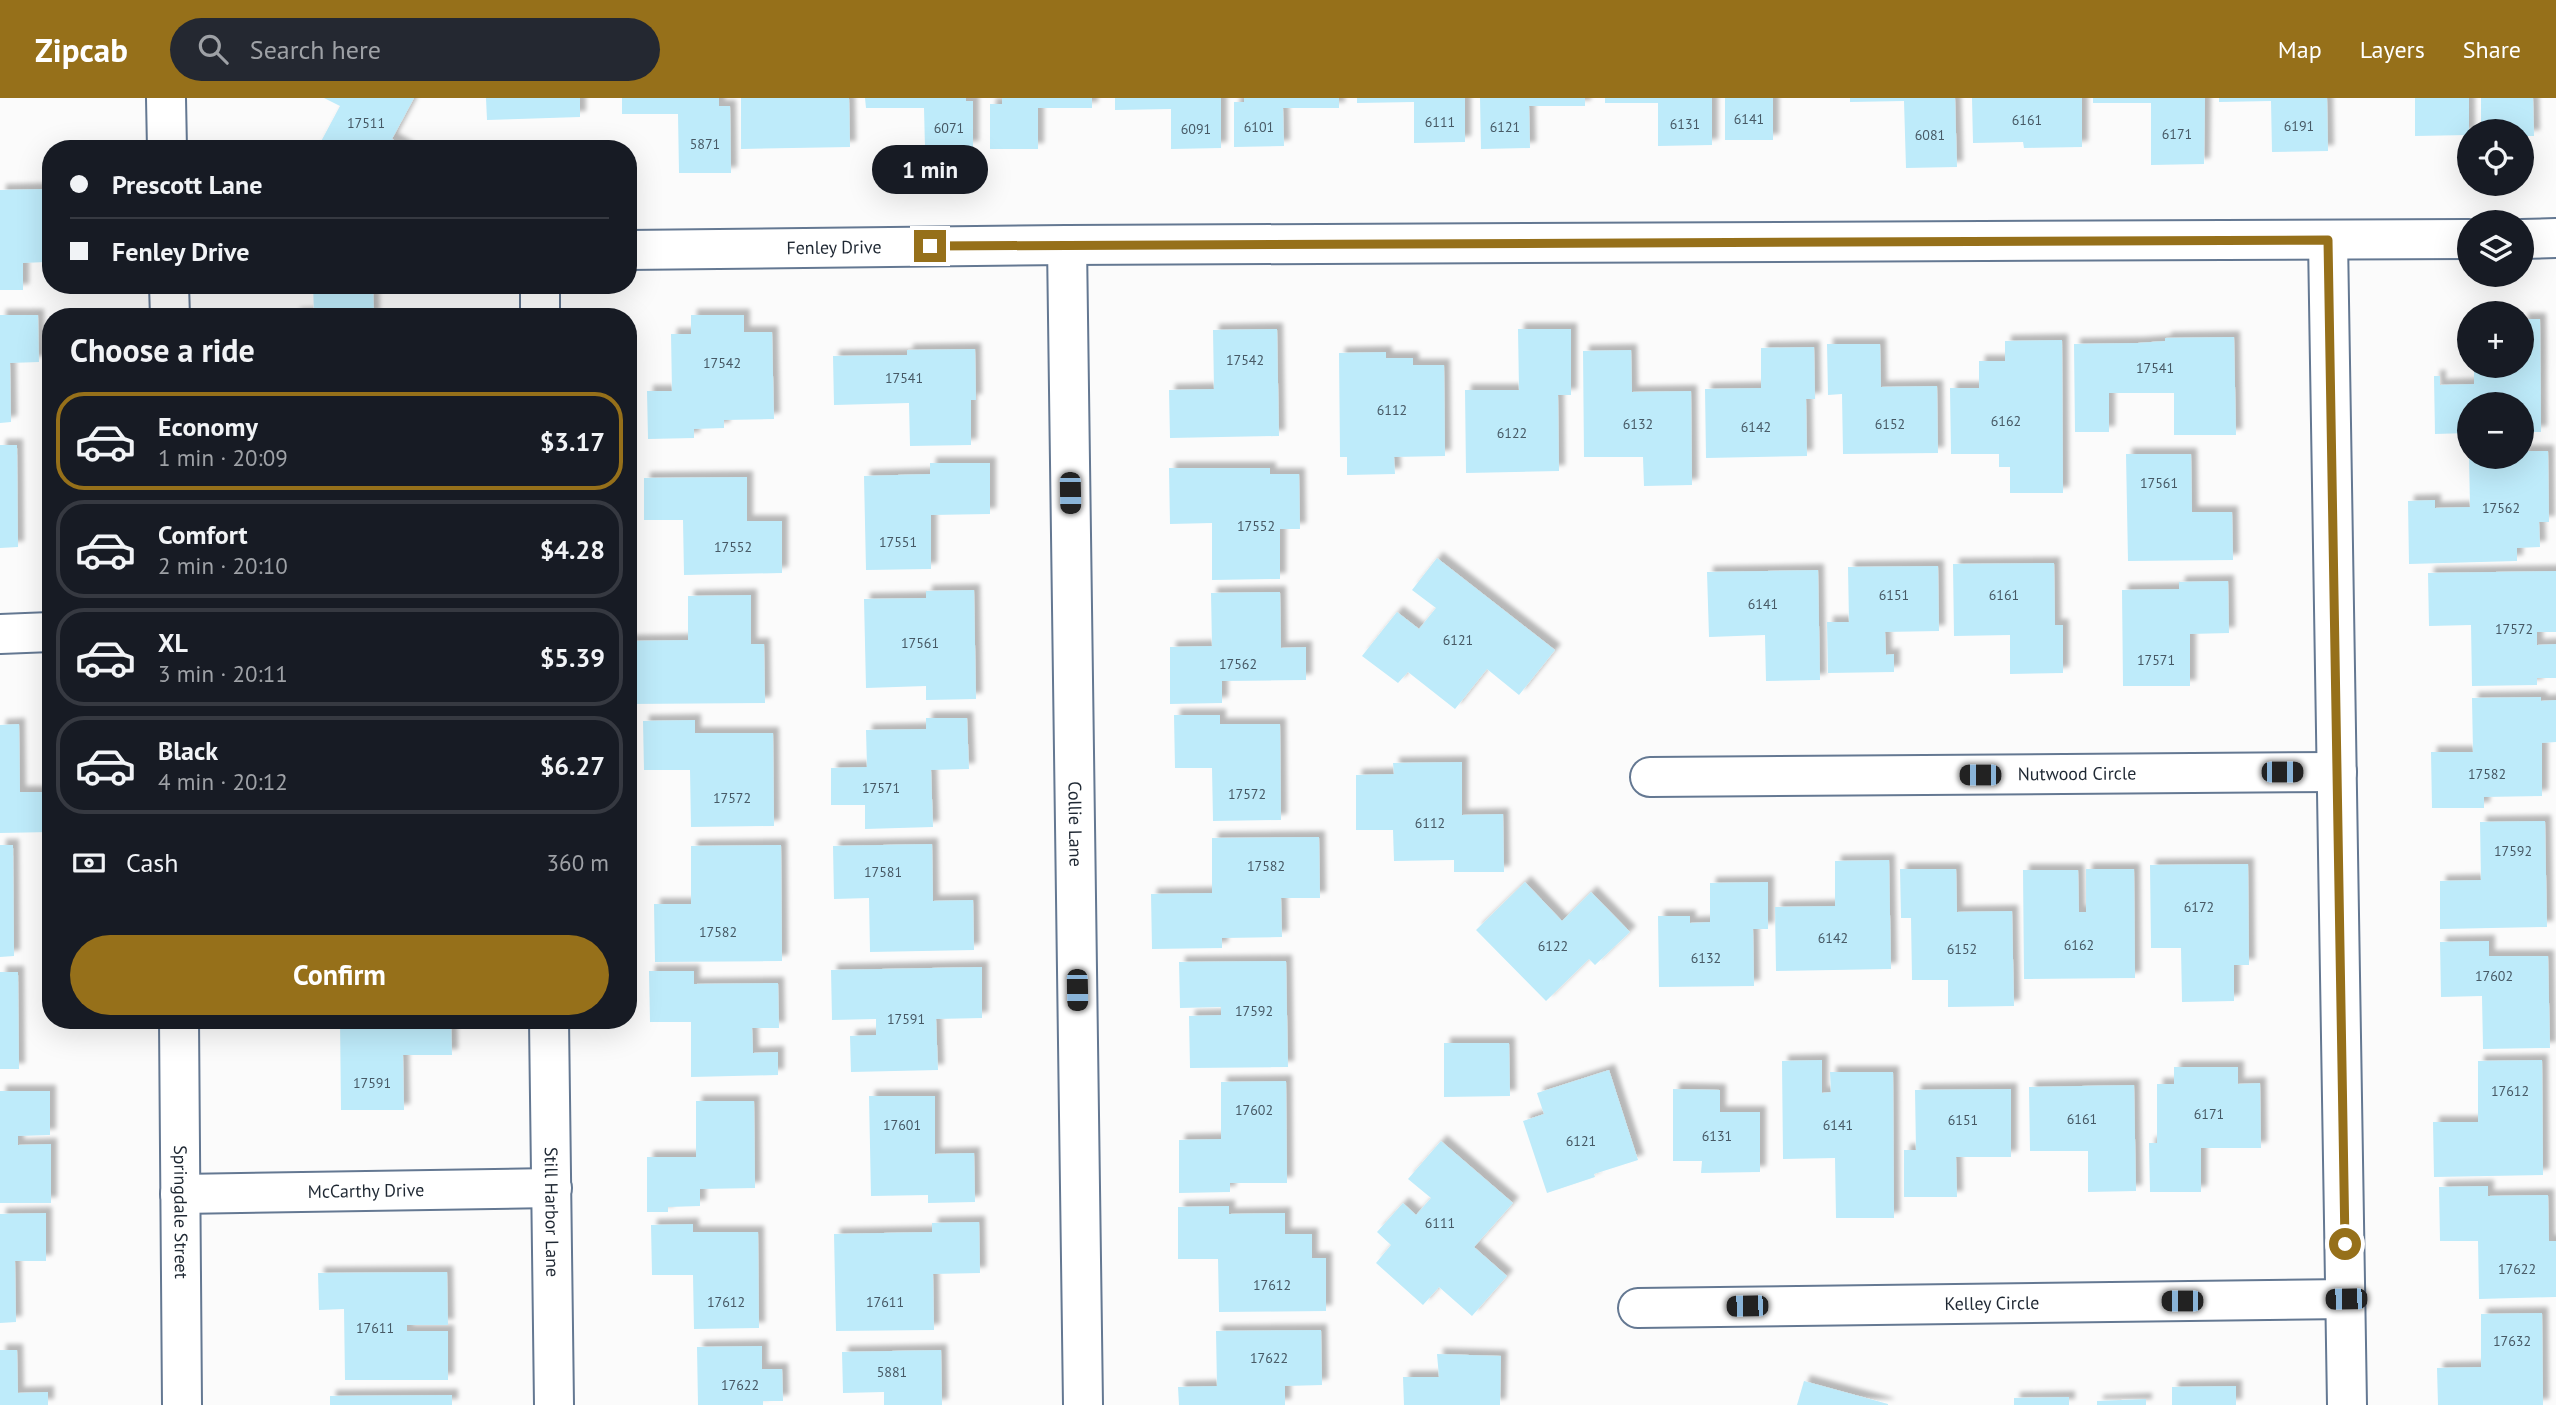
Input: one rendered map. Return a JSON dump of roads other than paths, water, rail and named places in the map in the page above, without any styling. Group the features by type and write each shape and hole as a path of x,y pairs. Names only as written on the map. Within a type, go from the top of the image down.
{"street":[{"path":"166,98 167,140"},
{"path":"2534,239 2556,238"},
{"name":"Fenley Drive","path":"637,250 1067,245 2457,239"},
{"path":"2328,240 2347,1405"},
{"name":"Collie Lane","path":"1067,245 1083,1405"},
{"path":"0,634 42,632"},
{"name":"Nutwood Circle","path":"1650,777 2337,772"},
{"name":"Springdale Street","path":"179,1029 183,1405"},
{"name":"Still Harbor Lane","path":"549,1029 554,1405"},
{"name":"McCarthy Drive","path":"180,1194 552,1188"},
{"name":"Kelley Circle","path":"1638,1308 2346,1299"}]}
